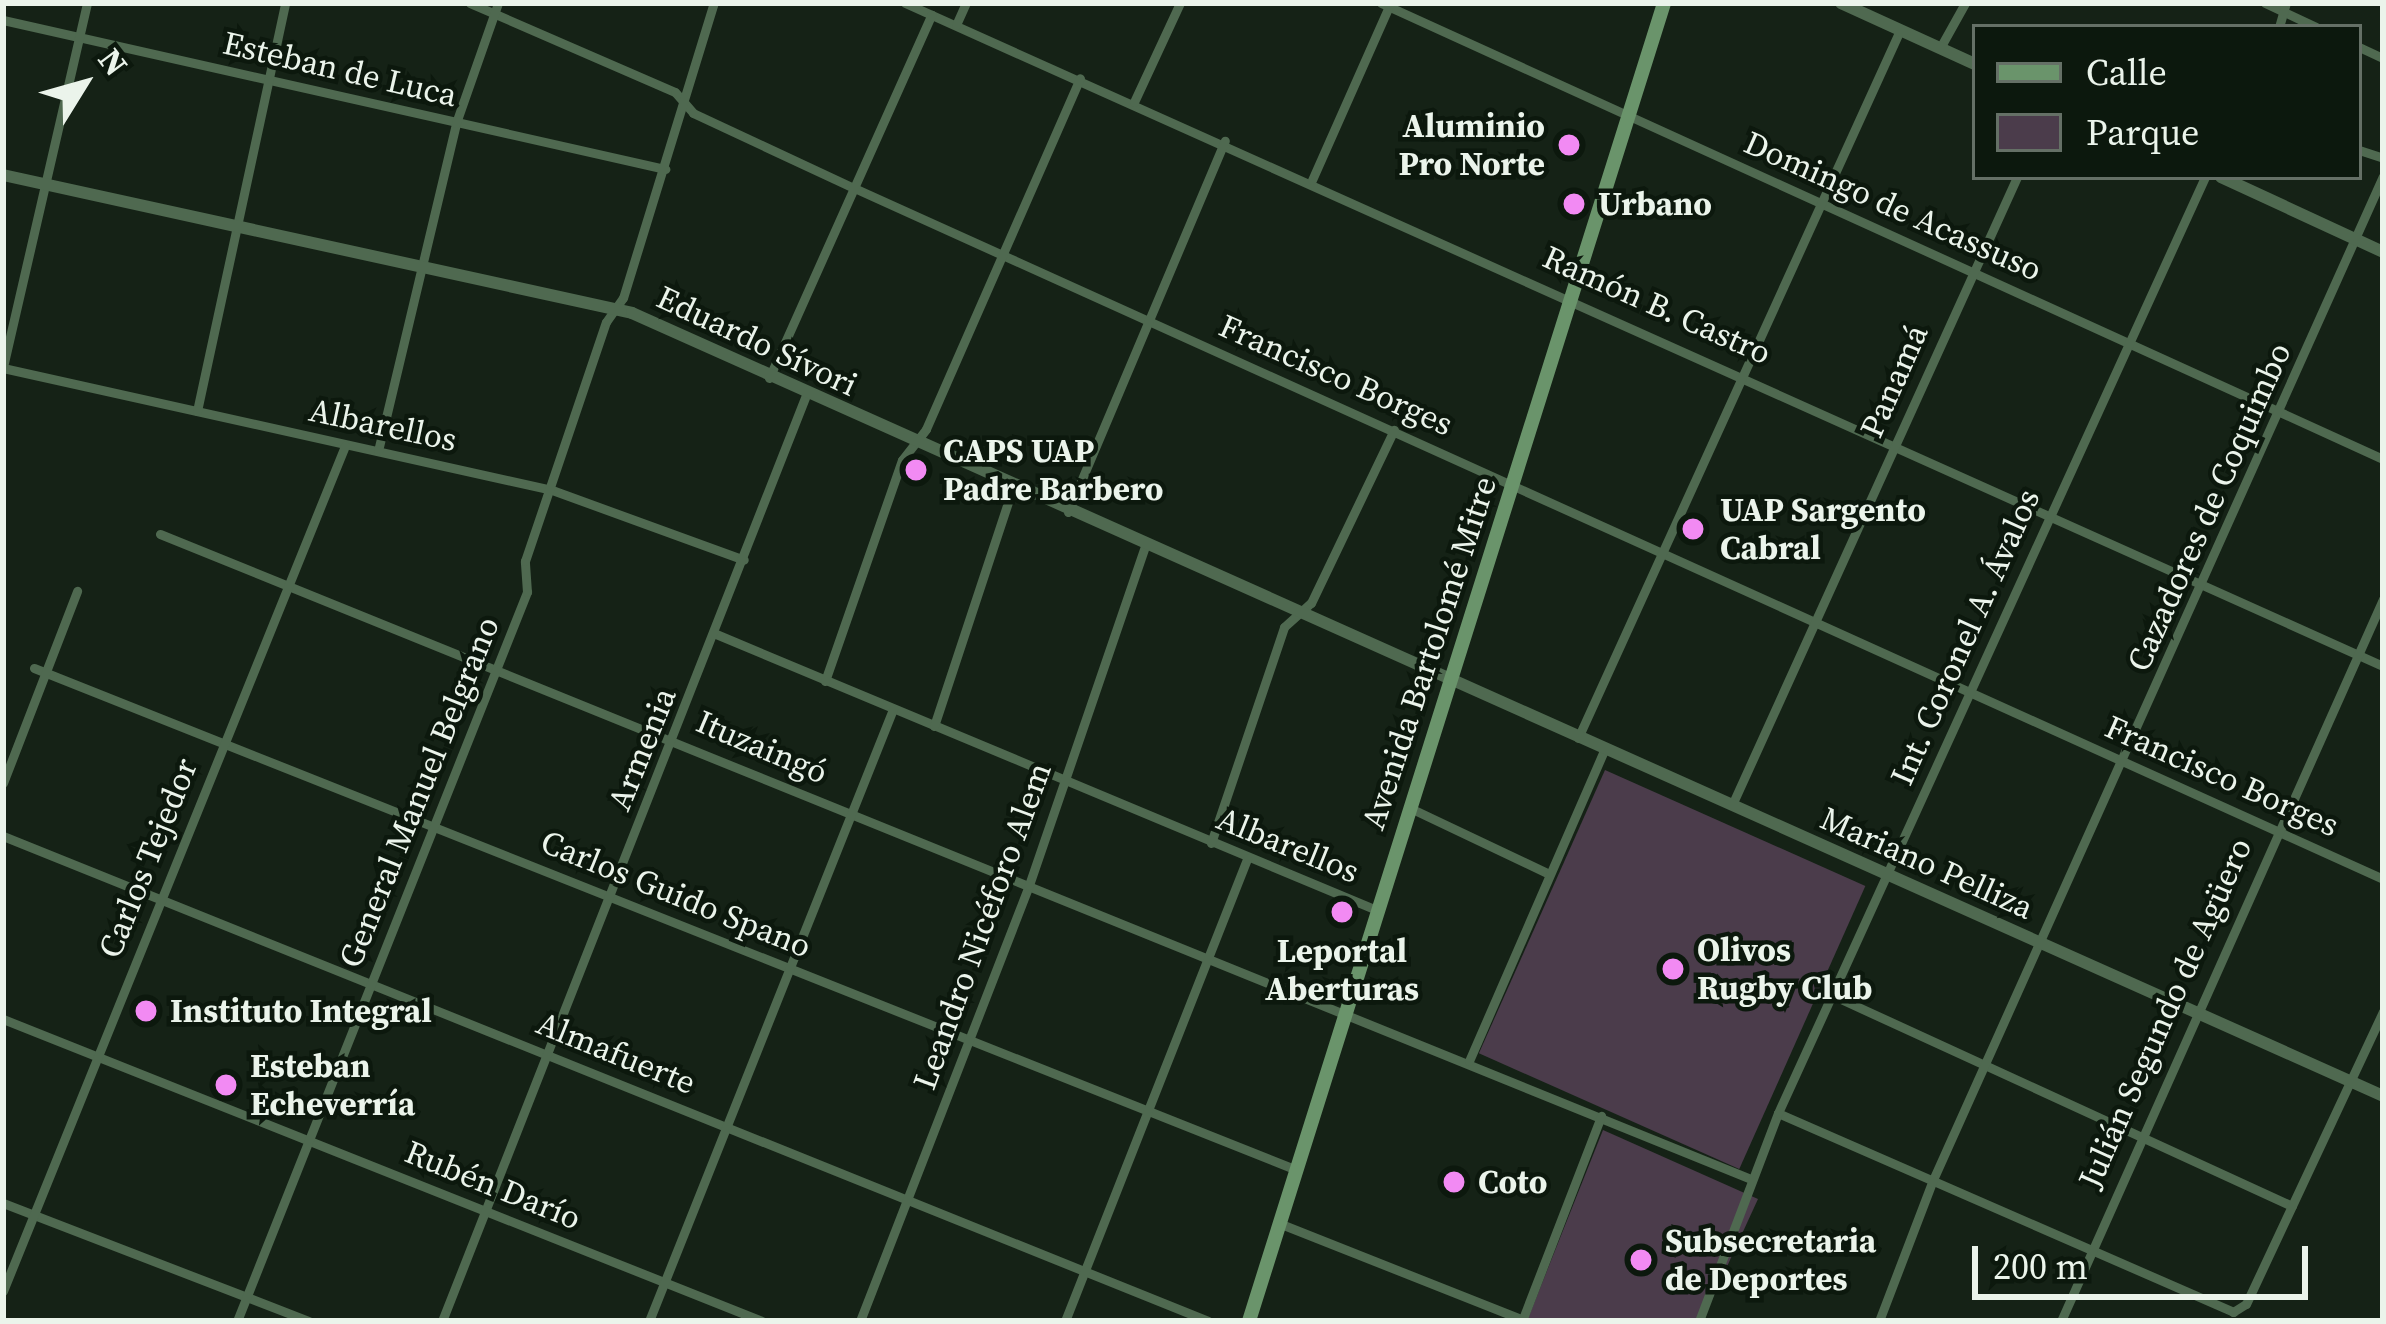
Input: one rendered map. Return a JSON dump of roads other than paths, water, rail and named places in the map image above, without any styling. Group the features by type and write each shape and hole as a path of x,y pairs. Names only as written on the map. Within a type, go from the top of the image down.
{"main road":[{"name":"Avenida Bartolomé Mitre","path":"1249,1321 1374,909 1664,3"}],"street":[{"path":"3,368 87,3"},
{"path":"197,411 285,3"},
{"name":"Francisco Borges","path":"470,3 496,8 675,92 685,103 852,188 2383,879"},
{"name":"General Manuel Belgrano","path":"238,1321 527,592 525,561 664,169 714,3"},
{"name":"Ramón B. Castro","path":"905,3 1572,296 2383,666"},
{"path":"956,25 966,3"},
{"path":"1134,101 1180,3"},
{"path":"1841,3 1972,63"},
{"path":"1940,48 1964,3"},
{"path":"2265,3 2285,8 2311,24"},
{"path":"1312,180 1387,4"},
{"name":"Domingo de Acassuso","path":"1387,4 2383,459"},
{"path":"378,452 456,123 496,8"},
{"path":"769,378 931,15"},
{"name":"Esteban de Luca","path":"3,20 664,169"},
{"path":"1578,738 1900,30"},
{"path":"825,681 912,442 926,429 1080,78"},
{"path":"1067,513 1225,141"},
{"name":"Eduardo Sívori","path":"3,175 616,308 1447,682"},
{"name":"Cazadores de Coquimbo","path":"1880,1321 1932,1182 2282,412 2383,176"},
{"name":"Panamá","path":"1732,805 2017,180"},
{"name":"Int. Coronel A. Ávalos","path":"1699,1321 1778,1113 2204,180"},
{"path":"2227,180 2383,252"},
{"name":"Albarellos","path":"3,368 552,490 744,560"},
{"name":"Armenia","path":"442,1321 675,740 806,395"},
{"path":"1211,843 1284,627 1311,603 1394,430"},
{"name":"Carlos Tejedor","path":"3,1291 345,446"},
{"path":"934,726 1013,487"},
{"name":"Ituzaingó","path":"160,534 1345,1010 1751,1179"},
{"name":"Leandro Nicéforo Alem","path":"860,1321 1029,885 1145,547"},
{"path":"3,783 77,591"},
{"name":"Julián Segundo de Agüero","path":"2061,1321 2086,1252 2383,599"},
{"name":"Albarellos","path":"716,634 1374,909"},
{"name":"Carlos Guido Spano","path":"34,668 1297,1171"},
{"name":"Mariano Pelliza","path":"1447,682 2383,1096"},
{"path":"650,1321 893,709"},
{"path":"1469,1061 1604,750"},
{"path":"1407,806 1549,874"},
{"name":"Almafuerte","path":"3,836 1208,1321"},
{"path":"1065,1321 1247,859"},
{"path":"1832,995 2292,1206"},
{"path":"1778,1113 2221,1311 2246,1304 2383,1011"},
{"name":"Rubén Darío","path":"3,1019 762,1321"},
{"path":"1281,1224 1523,1320 1601,1116"},
{"path":"3,1203 308,1321"}],"place":[{"name":"Aluminio Pro Norte","path":"1569,145"},
{"name":"Urbano","path":"1574,204"},
{"name":"CAPS UAP Padre Barbero","path":"916,470"},
{"name":"UAP Sargento Cabral","path":"1693,529"},
{"name":"Leportal Aberturas","path":"1342,912"},
{"name":"Olivos Rugby Club","path":"1673,969"},
{"name":"Instituto Integral","path":"146,1011"},
{"name":"Esteban Echeverría","path":"226,1085"},
{"name":"Coto","path":"1454,1182"},
{"name":"Subsecretaria de Deportes","path":"1641,1260"}]}
